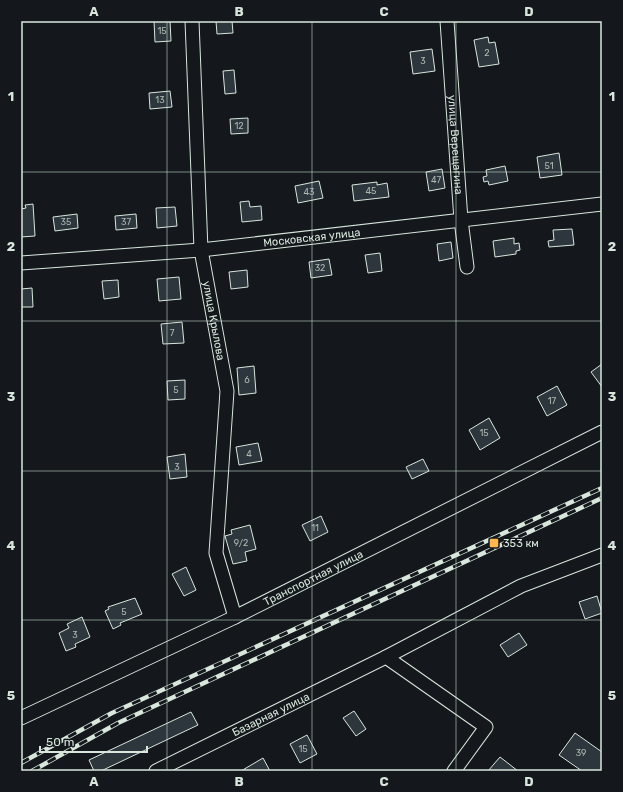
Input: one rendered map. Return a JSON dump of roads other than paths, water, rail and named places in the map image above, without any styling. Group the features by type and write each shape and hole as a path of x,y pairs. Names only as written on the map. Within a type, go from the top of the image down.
{"street":[{"name":"улица Крылова","path":"192,21 200,250 227,391 216,553 235,618"},
{"name":"улица Верещагина","path":"447,21 461,220 467,267"},
{"name":"Московская улица","path":"21,263 200,250 602,204"},
{"name":"Транспортная улица","path":"21,718 235,618 602,432"},
{"name":"Базарная улица","path":"156,771 386,657 521,586 602,555"},
{"path":"386,657 486,727 454,771"}],"railway":[{"path":"21,763 112,713 602,488"},
{"path":"32,771 118,723 602,498"}],"place":[{"name":"353 км","path":"494,543"}]}
